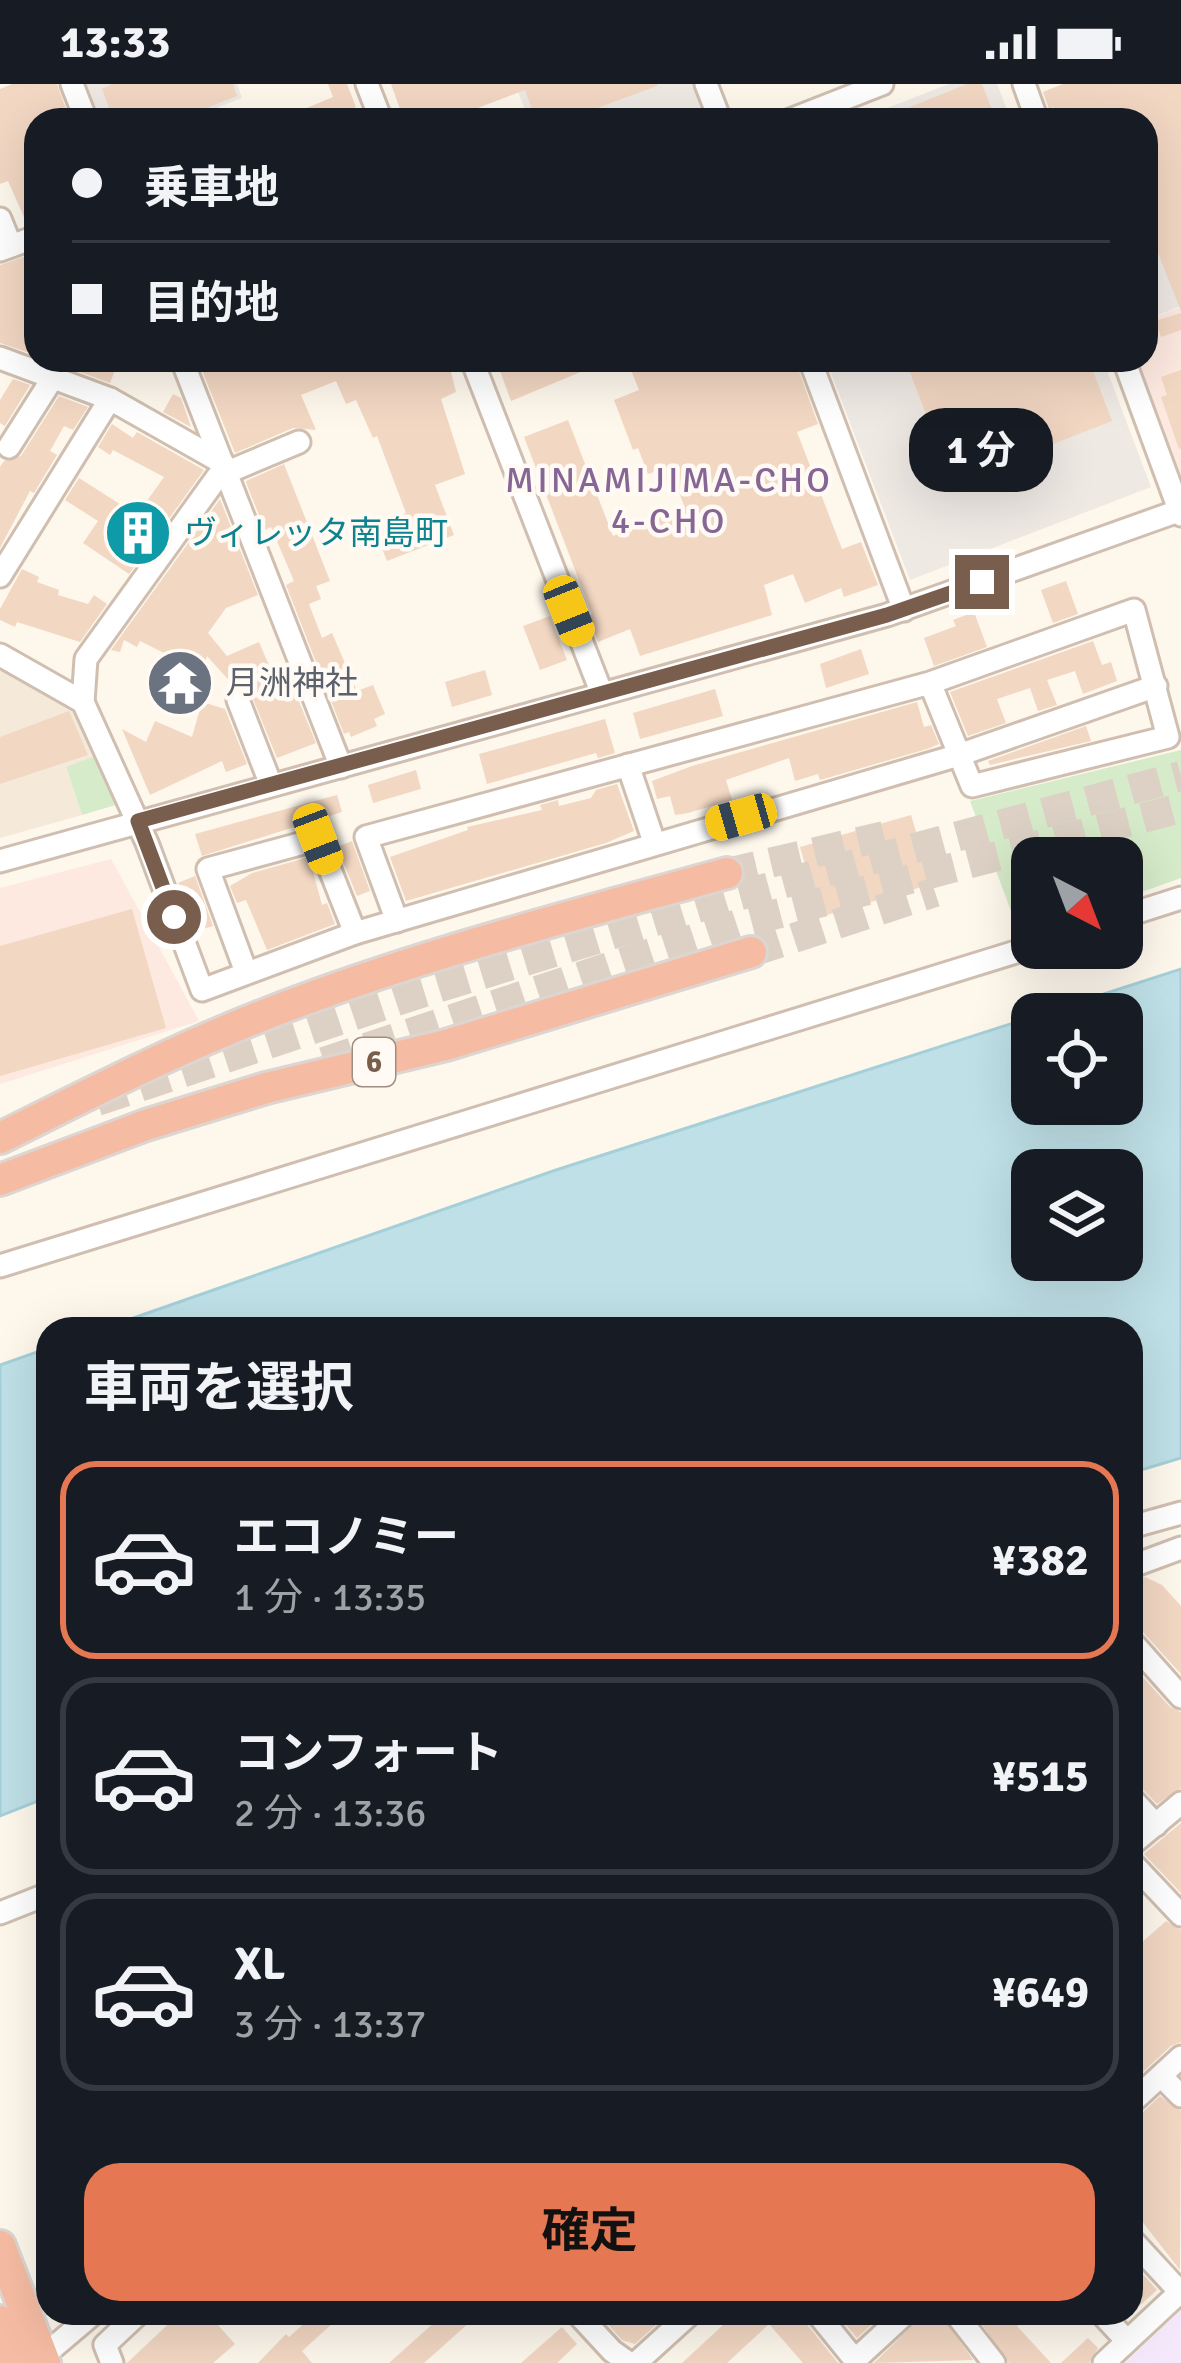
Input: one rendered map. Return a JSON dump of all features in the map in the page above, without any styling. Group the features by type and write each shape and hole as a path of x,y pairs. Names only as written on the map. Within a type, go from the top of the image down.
{"highway":[{"path":"0,1138 134,1071 266,1014 417,963 727,873"},
{"name":"6","path":"0,1180 146,1125 266,1088 446,1046 751,952"},
{"path":"0,2246 34,2361"},
{"path":"0,2320 34,2361"}],"street":[{"path":"821,108 882,84"},
{"path":"0,218 6,248"},
{"path":"42,372 110,399 225,467"},
{"path":"187,372 341,767"},
{"path":"477,372 602,694"},
{"path":"815,372 904,610"},
{"path":"0,861 904,610 1180,512 1128,372"},
{"path":"9,447 54,376"},
{"path":"0,576 110,399"},
{"path":"298,442 225,467 86,659 82,702 138,821 202,990 355,933 959,754 1156,686"},
{"path":"397,921 366,837 930,683 1134,610 1168,737 972,786 930,683"},
{"path":"0,655 82,702"},
{"path":"238,700 271,785"},
{"path":"628,765 654,842"},
{"path":"245,972 208,869 318,839 355,933"},
{"path":"1143,910 1181,898"},
{"path":"0,1266 1011,953"},
{"path":"1143,1524 1181,1513"},
{"path":"1143,1562 1181,1548"},
{"path":"1143,1654 1181,1697"},
{"path":"1143,1835 1181,1803"},
{"path":"1143,1811 1156,1825"},
{"path":"1143,1875 1181,1916"},
{"path":"0,1913 36,1899"},
{"path":"1143,2092 1181,2057"},
{"path":"1161,2076 1181,2096"},
{"path":"1104,2363 1181,2292 1143,2252"},
{"path":"34,2361 79,2325"},
{"path":"112,2363 105,2345 126,2325"},
{"path":"588,2325 619,2360 673,2325"},
{"path":"827,2325 855,2360 893,2325"},
{"path":"964,2325 994,2363"},
{"path":"1112,2325 1127,2341"}],"shaded area":[{"path":"84,84 237,84 242,98 217,108 93,108"},
{"path":"515,84 692,84 701,108 524,108"},
{"path":"949,84 997,84 1006,108 887,108"},
{"path":"1133,84 1181,84 1181,306 1158,315 1158,108 1071,108"},
{"path":"1181,307 1181,486 1138,372 1158,372 1158,316"},
{"path":"831,372 1108,372 1151,487 910,580"},
{"path":"0,670 77,712 98,755 66,768 82,815 0,838"},
{"path":"111,859 199,1021 0,1084 0,888"},
{"path":"1181,2310 1181,2363 1125,2363"}],"green space":[{"path":"1181,750 1181,878 1143,892 1143,837 1011,837 1011,911 970,801"},
{"path":"98,755 119,804 82,815 66,767"}],"water":[{"path":"1181,969 1181,1458 1143,1469 1143,1317 136,1317 553,1171 1011,1024 1011,1125 1143,1125 1143,993 1107,993"},
{"path":"36,1352 36,1802 0,1816 0,1365"}],"building":[{"path":"12,84 57,84 66,108 24,108 24,217 8,181 0,184 0,89"},
{"path":"112,84 233,84 237,96 206,108 109,108 102,89"},
{"path":"328,84 347,84 356,107 307,108 333,97"},
{"path":"391,84 657,84 597,108 532,108 525,90 478,108 400,108"},
{"path":"967,84 982,84 991,108 908,108"},
{"path":"1063,84 1181,84 1181,311 1158,253 1158,108 1049,108 1043,92"},
{"path":"24,257 24,351 0,343 0,265"},
{"path":"1181,313 1181,330 1161,337 1158,320"},
{"path":"1181,370 1179,449 1161,397 1167,395 1161,377"},
{"path":"80,372 114,372 110,383"},
{"path":"203,372 451,372 456,392 441,399 465,474 435,485 454,535 387,561 373,526 406,513 377,436 373,438 356,400 346,404 336,381 301,395 316,430 293,428 235,453"},
{"path":"500,372 581,372 511,401"},
{"path":"632,372 799,372 818,424 797,432 842,549 861,542 878,585 844,597 841,588 805,603 793,574 764,585 772,615 640,656 630,629 598,642 588,616 592,614 524,437 568,420 613,536 685,508 674,479 662,484 657,471 648,474 638,448 633,450 614,400 639,390"},
{"path":"910,372 1094,372 1112,421 953,483"},
{"path":"13,379 30,385 5,426 0,423 0,400"},
{"path":"173,394 181,398 191,427 163,412"},
{"path":"59,396 88,407 73,430 64,426 50,451 57,455 34,493 30,491 0,548 0,467 21,456"},
{"path":"112,424 133,438 137,432 204,470 129,574 83,543 98,521 65,500 79,478 137,515 164,477 98,447"},
{"path":"284,464 330,581 316,586 321,599 309,604 322,638 332,633 357,691 373,685 385,714 374,719 377,726 351,737 349,732 344,734 286,585 294,581 271,527 265,530 246,481"},
{"path":"220,499 258,595 226,608 208,633 227,656 259,642 271,670 284,665 316,743 277,758 251,694 234,686 207,656 192,703 168,696 171,689 166,688 176,659 140,641 137,647 124,640 120,652 111,650"},
{"path":"22,569 39,577 37,582 59,590 58,595 88,604 94,595 107,604 80,642 0,620 0,609"},
{"path":"1066,581 1078,614 1053,623 1041,590"},
{"path":"974,612 987,647 934,666 924,638 956,626 953,620"},
{"path":"550,616 567,660 540,670 523,626"},
{"path":"1093,641 1102,665 1111,662 1117,681 1083,694 1075,671 1047,680 1057,705 1038,711 1030,688 997,699 1006,723 968,736 950,692"},
{"path":"861,649 869,674 826,688 820,664"},
{"path":"485,670 492,695 452,707 445,682"},
{"path":"715,689 723,716 640,739 633,713"},
{"path":"202,702 225,709 247,764 226,772 222,761 150,795 122,729 146,742 155,721 192,737"},
{"path":"917,702 924,727 931,725 939,744 927,749 820,780 818,774 795,781 789,758 726,780 732,800 688,813 675,815 670,796 657,799 652,781 692,766"},
{"path":"69,711 88,755 0,784 0,737"},
{"path":"605,719 615,753 598,758 596,753 487,784 479,754"},
{"path":"1086,726 1091,741 990,765 988,761"},
{"path":"416,770 421,789 373,803 368,785"},
{"path":"617,784 634,831 406,901 390,857 467,827 542,810 540,805 591,798 596,790"},
{"path":"337,795 342,812 202,856 195,834"},
{"path":"911,815 932,884 820,917 800,847"},
{"path":"352,841 370,891 357,896 337,847"},
{"path":"309,857 322,905 327,903 335,924 267,950 246,900 237,903 230,886 252,873"},
{"path":"195,876 213,926 196,931 178,883"},
{"path":"132,909 166,1028 0,1076 0,946"},
{"path":"1143,1578 1162,1585 1181,1606 1181,1674 1143,1632"},
{"path":"1143,1677 1170,1707 1181,1712 1181,1788 1157,1804 1143,1789"},
{"path":"1181,1823 1181,1893 1144,1854"},
{"path":"1166,1921 1181,1930 1181,2042 1143,2072 1143,1941"},
{"path":"1160,2096 1181,2111 1180,2270 1143,2223 1143,2112"},
{"path":"1143,2274 1157,2290 1143,2303"},
{"path":"167,2325 218,2325 235,2344 213,2363 127,2363"},
{"path":"302,2325 331,2325 302,2351 312,2363 258,2363 286,2334 289,2337"},
{"path":"432,2325 467,2325 424,2363 389,2363"},
{"path":"609,2325 656,2325 635,2344 622,2340"},
{"path":"723,2325 768,2325 727,2363 682,2363"},
{"path":"770,2325 807,2325 838,2363 803,2363"},
{"path":"846,2325 871,2325 857,2338"},
{"path":"913,2325 948,2325 973,2360 874,2363"},
{"path":"982,2325 1018,2325 1051,2363 1009,2363"},
{"path":"562,2327 577,2344 557,2363 521,2363"},
{"path":"1088,2338 1098,2348 1089,2363 1061,2363"}],"tunnel":[{"path":"97,1101 424,992 730,898 1181,776"},
{"path":"324,1062 738,924 1181,808"},
{"path":"727,873 884,836"},
{"path":"751,952 935,892"}],"place":[{"name":"ヴィレッタ南島町","path":"138,533"},
{"name":"月洲神社","path":"180,683"}],"district":[{"name":"MINAMIJIMA-CHO 4-CHO","path":"669,500"}],"route":[{"path":"174,917 138,821 887,615 982,582"}]}
